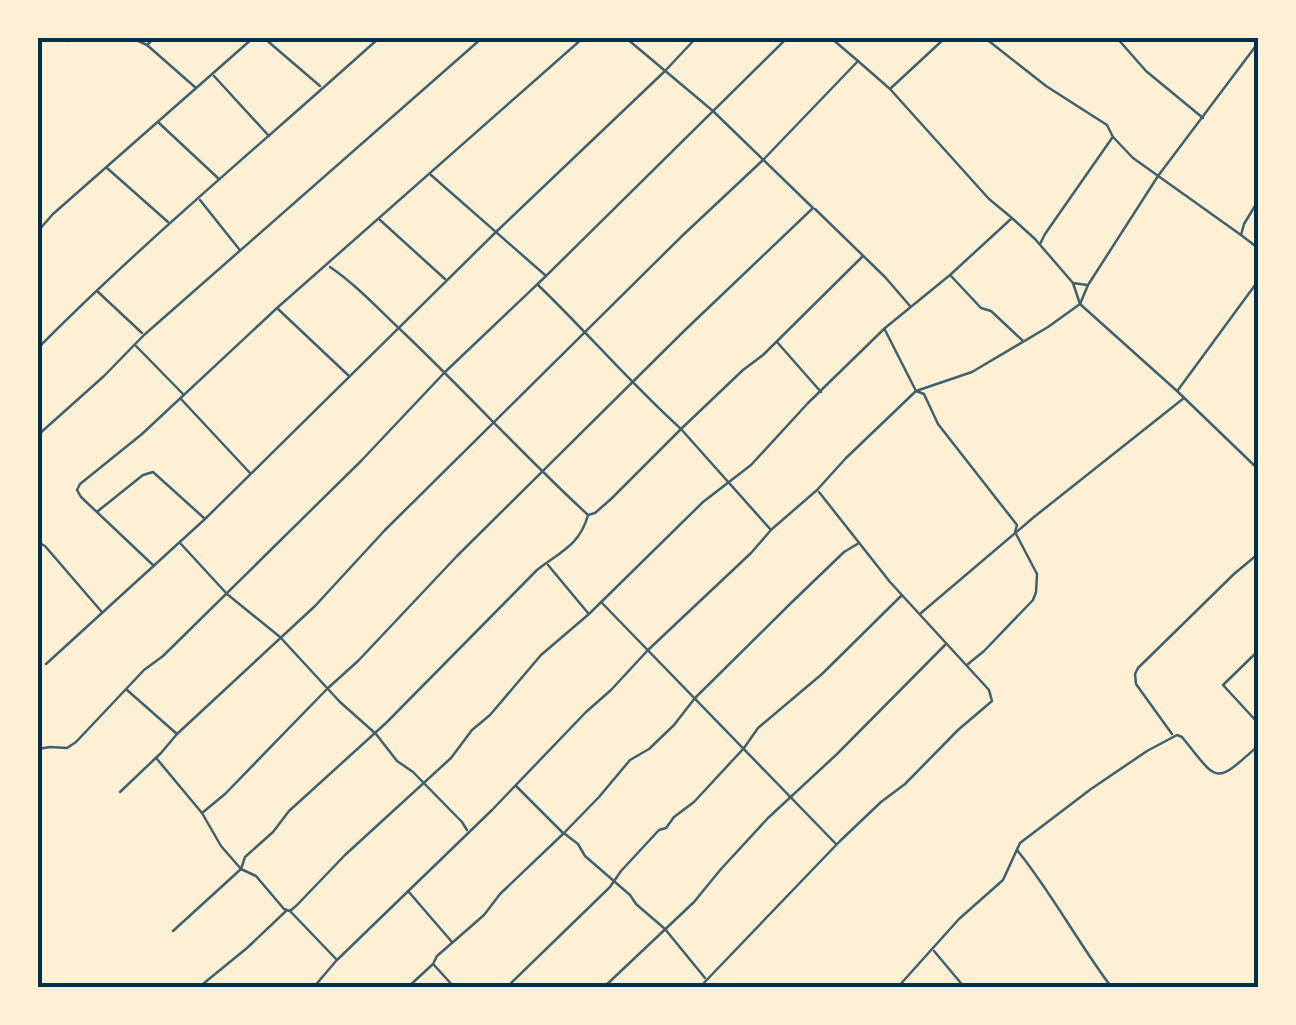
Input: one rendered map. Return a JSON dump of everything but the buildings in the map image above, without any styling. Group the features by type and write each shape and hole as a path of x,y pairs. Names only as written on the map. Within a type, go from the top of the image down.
{"street":[{"path":"132,38 147,44 196,88"},
{"path":"147,44 154,38"},
{"path":"38,231 253,38"},
{"path":"264,38 322,88"},
{"path":"365,38 372,44"},
{"path":"38,348 96,290 379,38"},
{"path":"38,435 144,335 482,38"},
{"path":"154,566 81,497 77,490 80,484 142,434 277,308 583,38"},
{"path":"626,38 714,111 910,306"},
{"path":"46,664 205,519 696,38"},
{"path":"38,749 67,748 228,594 445,372 787,38"},
{"path":"831,38 890,90 989,198 1040,244 1072,283 1080,304 1258,469"},
{"path":"890,90 945,38"},
{"path":"984,38 1046,86 1107,125 1112,137 1133,158 1258,248"},
{"path":"1117,38 1146,70 1203,118"},
{"path":"313,988 648,650 916,391 972,372 1080,304 1088,285 1158,176 1258,43"},
{"path":"120,792 176,734 315,606 374,541 764,160 858,60"},
{"path":"213,75 269,136"},
{"path":"158,122 219,180"},
{"path":"1040,244 1112,137"},
{"path":"106,166 170,224"},
{"path":"429,174 546,276"},
{"path":"199,199 240,251"},
{"path":"1241,235 1258,201"},
{"path":"202,813 684,331 814,208"},
{"path":"198,988 289,910 451,758 541,655 589,614 690,514 751,465 885,328 1012,218"},
{"path":"379,219 447,281"},
{"path":"588,514 611,499 862,257"},
{"path":"327,266 350,281 588,514"},
{"path":"950,275 980,308 991,311 1024,340"},
{"path":"1177,391 1258,280"},
{"path":"1072,283 1088,285"},
{"path":"537,284 681,429 771,530"},
{"path":"96,290 144,335"},
{"path":"277,308 349,377"},
{"path":"885,328 916,391 924,394 938,424 1017,525 1015,532 1036,574 1033,600 966,666"},
{"path":"776,341 822,392"},
{"path":"135,345 250,473"},
{"path":"920,614 1015,532 1184,398"},
{"path":"97,512 143,475 154,472 205,519"},
{"path":"699,988 837,845 992,701 989,690 902,595 817,490"},
{"path":"174,930 241,868 245,857 289,811 376,734 537,570 555,560 584,530 588,514"},
{"path":"38,542 102,612"},
{"path":"180,542 228,594 280,638 376,734 397,761 468,832"},
{"path":"406,988 484,915 630,760 650,749 695,698 844,552 859,542"},
{"path":"1173,736 1136,684 1135,674 1258,554"},
{"path":"546,563 589,614"},
{"path":"506,988 614,882 659,830 694,802 758,728 822,674 902,595"},
{"path":"600,600 837,845"},
{"path":"603,988 694,902 790,796 946,644"},
{"path":"1258,651 1223,685 1258,723"},
{"path":"126,689 176,734"},
{"path":"898,988 959,919 1003,880 1020,843 1052,816 1173,736 1182,737 1217,774 1230,771 1258,746"},
{"path":"156,758 202,813 220,846 241,868 256,876 337,960"},
{"path":"515,785 665,929 705,979"},
{"path":"1017,850 1112,988"},
{"path":"406,890 452,942"},
{"path":"933,950 965,988"},
{"path":"432,964 455,988"}]}
